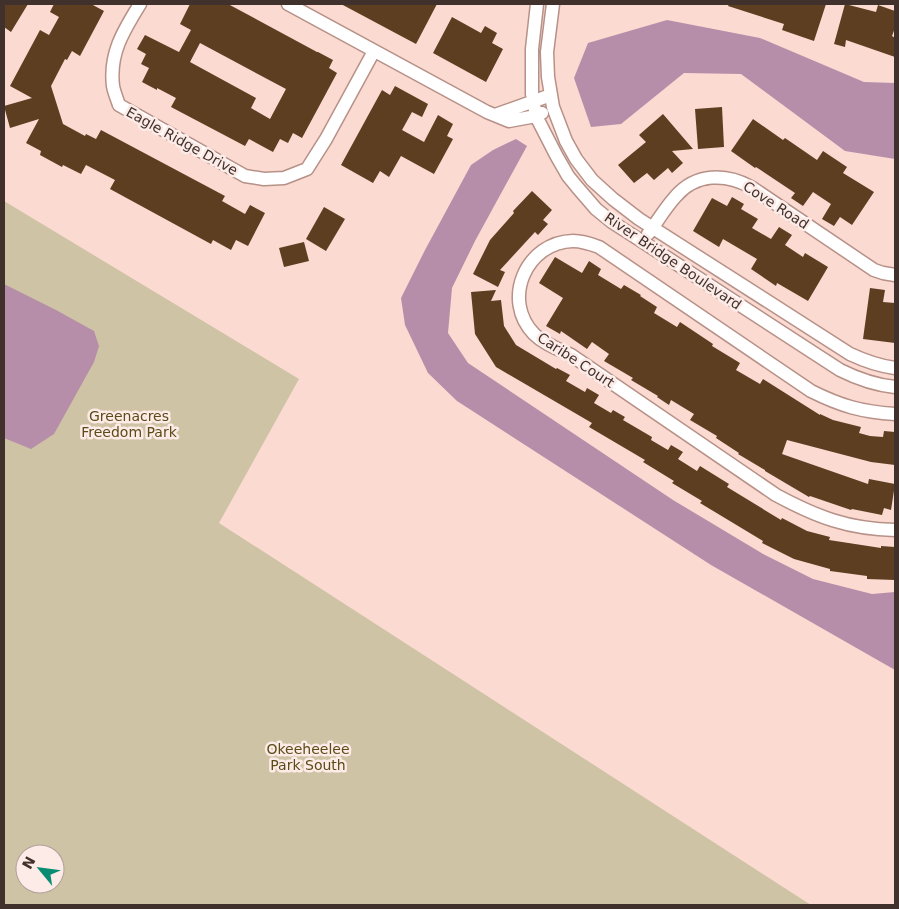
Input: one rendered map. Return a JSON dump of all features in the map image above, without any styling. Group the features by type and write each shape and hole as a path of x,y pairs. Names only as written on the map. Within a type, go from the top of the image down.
{"street":[{"name":"Eagle Ridge Drive","path":"140,4 116,48 113,60 113,86 119,105 245,176 264,179 284,178 307,169 326,139 374,51"},
{"path":"288,4 509,122 536,116 552,101"},
{"name":"River Bridge Boulevard","path":"537,4 532,48 532,94 536,116 568,176 577,187 612,222 840,370 858,379 878,385 895,387"},
{"name":"River Bridge Boulevard","path":"553,4 547,52 552,101 566,142 592,180 613,199 652,228 850,354 865,361 895,368"},
{"path":"495,115 533,102 552,101"},
{"name":"Cove Road","path":"643,242 670,203 685,188 703,179 733,179 751,187 865,265 874,270 895,275"},
{"name":"Caribe Court","path":"895,414 876,413 853,408 811,391 599,247 574,241 555,244 538,254 522,279 519,298 520,308 528,326 541,340 570,355 776,495 803,510 830,520 859,527 895,530"}],"green space":[{"name":"Okeeheelee Park South","path":"4,201 299,379 219,523 811,905 4,905"}],"shaded area":[{"path":"667,20 760,38 864,82 895,83 895,159 845,151 741,74 684,73 621,124 591,127 574,78 588,43"},
{"path":"516,139 527,146 475,241 452,288 448,333 468,363 673,500 765,555 813,579 872,594 895,592 895,670 711,565 457,401 428,373 405,325 401,298 471,165 493,150"},
{"path":"4,284 94,331 99,346 94,362 54,434 31,449 4,438"}],"building":[{"path":"4,4 28,4 11,32 4,27"},
{"path":"54,4 91,4 104,11 80,56 72,51 67,60 65,59 51,86 63,124 85,136 86,134 96,139 101,130 225,196 222,201 245,214 250,205 265,213 248,246 236,240 231,250 213,240 211,244 110,189 115,180 86,165 81,174 63,165 62,167 40,155 41,151 26,143 39,119 10,128 4,106 32,98 10,86 40,30 49,35 59,17 50,12"},
{"path":"190,4 228,4 333,60 329,68 337,73 302,138 293,133 288,143 280,139 273,152 249,139 245,146 171,107 176,98 142,82 149,68 141,64 146,54 137,49 145,35 179,52 191,30 180,24","holes":["200,43 286,89 270,119 251,108 256,98 190,62"]},
{"path":"341,4 437,4 416,44"},
{"path":"729,4 826,4 814,41 782,30 784,24 728,6"},
{"path":"845,4 876,12 878,5 895,11 895,28 892,36 895,38 895,57 846,40 845,47 834,44"},
{"path":"452,17 481,33 485,26 497,33 492,43 503,49 486,82 433,53"},
{"path":"395,86 428,104 422,117 412,112 402,130 424,142 438,115 453,124 447,136 453,139 434,174 401,156 389,177 380,171 373,183 341,165 382,90 390,95"},
{"path":"722,107 724,147 698,149 695,109"},
{"path":"663,114 693,149 672,151 683,163 672,173 668,168 654,180 647,173 634,183 618,165 646,142 639,135"},
{"path":"753,119 817,160 823,151 847,167 843,173 874,192 852,225 840,217 834,226 822,219 831,204 813,192 803,206 791,198 795,193 731,151"},
{"path":"532,191 552,210 543,220 548,224 538,235 535,232 500,270 505,272 498,287 473,274 490,240"},
{"path":"732,197 744,204 741,209 758,219 752,228 771,239 779,227 792,235 785,245 803,257 805,253 828,267 808,301 777,283 776,286 751,269 757,259 723,239 719,247 693,231 712,198 727,206"},
{"path":"324,207 345,219 326,251 306,239"},
{"path":"304,242 309,261 284,267 279,248"},
{"path":"555,257 582,273 589,261 601,269 598,275 621,289 624,285 657,307 654,313 677,327 680,322 713,344 712,346 740,363 736,370 760,384 763,379 820,415 861,427 859,433 870,436 883,437 884,431 895,432 895,465 871,462 787,440 782,454 868,484 869,479 895,484 891,510 884,508 882,515 851,510 809,497 738,454 716,438 717,436 690,420 694,414 671,400 669,405 631,380 633,378 604,361 609,354 592,342 587,349 561,331 560,334 546,326 563,298 539,283"},
{"path":"870,288 885,290 883,302 895,303 895,343 863,339"},
{"path":"496,290 491,301 501,300 504,326 516,345 556,369 570,375 566,381 585,392 587,388 599,395 594,403 611,413 613,410 625,417 623,420 652,437 651,440 668,450 671,445 683,452 678,459 697,471 700,466 729,484 727,487 781,520 782,518 807,531 830,537 829,540 881,548 881,546 895,547 895,580 867,579 867,576 830,571 830,569 794,559 762,543 763,541 700,503 702,501 672,483 674,481 643,462 645,460 589,427 592,423 496,367 475,334 471,292"}],"park label":[{"name":"Greenacres Freedom Park","path":"129,424"}]}
